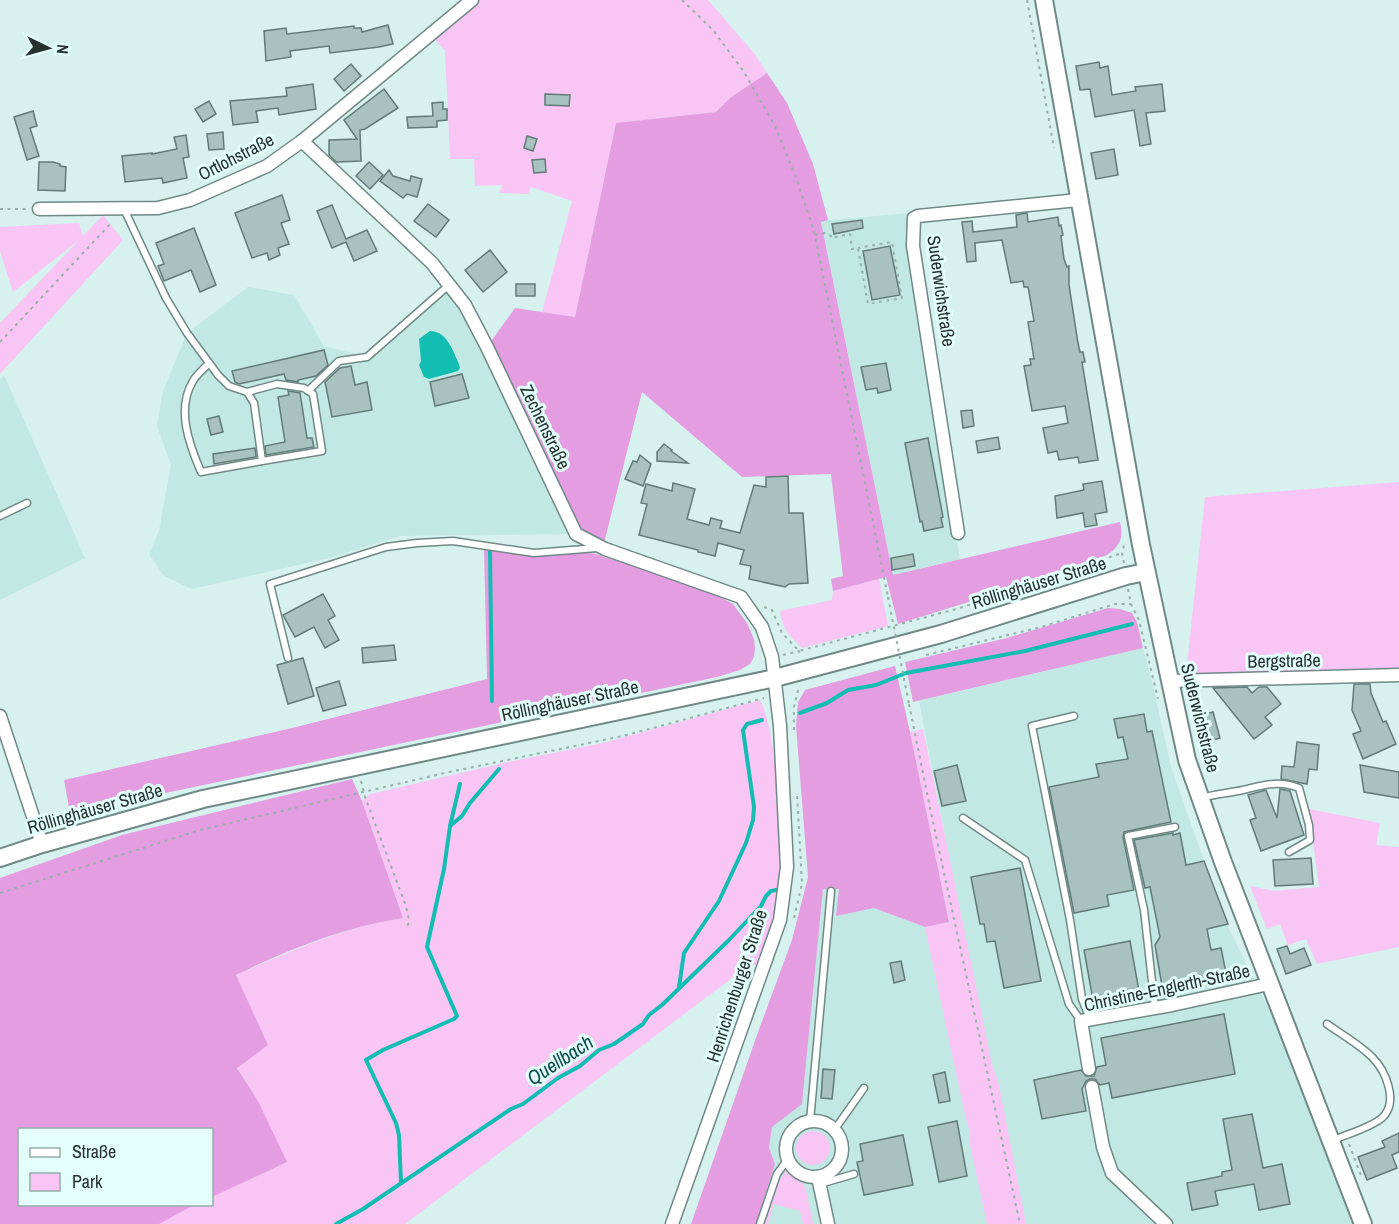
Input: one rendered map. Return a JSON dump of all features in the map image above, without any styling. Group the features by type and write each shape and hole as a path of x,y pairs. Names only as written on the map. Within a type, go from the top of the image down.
{"main road":[{"name":"Suderwichstraße","path":"1044,0 1146,572 1187,760 1269,984 1337,1139 1363,1224"},
{"name":"Röllinghäuser Straße","path":"0,858 202,799 775,678 941,634 1126,576 1146,572"}],"street":[{"name":"Ortlohstraße","path":"39,209 158,208 190,200 224,187 267,166 302,141 472,0"},
{"name":"Zechenstraße","path":"302,141 432,263 465,305 576,534 603,547 741,597"},
{"name":"Suderwichstraße","path":"958,533 913,246 914,218 1078,200"},
{"path":"741,597 762,627 772,657 775,678"},
{"name":"Bergstraße","path":"1170,681 1399,675"},
{"name":"Henrichenburger Straße","path":"672,1224 780,920 787,867 780,726 775,678"},
{"path":"0,716 42,844"},
{"name":"Christine-Englerth-Straße","path":"1089,1069 1086,1021 1269,984"},
{"path":"1092,1087 1103,1146 1112,1173 1166,1224"},
{"path":"810,1121 827,1124 834,1129 843,1148 836,1167 819,1181 800,1173 788,1159 786,1149 793,1131 810,1121"},
{"path":"819,1181 828,1224"}],"lane":[{"path":"124,209 166,298 208,363 229,386 247,392 277,384 304,388 313,394 322,451 201,472 184,422 188,393 193,380 208,363"},
{"path":"308,391 329,368 339,361 367,357 449,285"},
{"path":"247,392 254,403 262,461"},
{"path":"0,516 27,503"},
{"path":"288,658 270,584 386,547 417,543 453,541 534,553 603,547"},
{"path":"1074,716 1032,726 1070,920 1086,1021"},
{"path":"1201,798 1269,783 1288,784 1299,788 1309,825 1310,840 1289,852"},
{"path":"963,818 1025,860 1069,1004 1086,1021"},
{"path":"1155,1008 1144,910 1128,836 1175,827"},
{"path":"810,1121 831,891"},
{"path":"1327,1024 1372,1057 1385,1077 1391,1092 1391,1106 1383,1117 1337,1139"},
{"path":"834,1129 864,1088"},
{"path":"759,1224 777,1174 788,1159"},
{"path":"819,1181 854,1174"}],"path":[{"path":"682,0 713,30 744,72 775,126 795,175 815,235 930,808 1020,1224"},
{"path":"1027,0 1056,156"},
{"path":"0,209 39,209"},
{"path":"0,342 84,249 124,209"},
{"path":"815,235 824,233 831,238 850,234 852,249 892,242 902,298 868,304 858,248"},
{"path":"741,597 772,610 782,633 799,651 960,608 1122,553"},
{"path":"918,657 1041,627 1115,604 1131,604"},
{"path":"895,662 906,659"},
{"path":"0,893 200,830 449,772 624,736 759,699"},
{"path":"358,766 364,792 406,906 409,920 407,929"},
{"path":"1337,1139 1350,1145 1363,1179"}],"shaded area":[{"path":"767,73 787,103 813,164 828,220 821,222 893,575 1120,522 1120,541 1107,555 1001,592 898,624 886,577 833,591 831,579 843,576 831,474 742,477 642,392 603,547 576,534 487,347 515,308 575,317 616,123 716,112 731,97"},
{"path":"909,213 911,253 960,559 893,575 821,221"},
{"path":"449,285 576,534 400,536 333,557 192,589 164,576 149,554 159,531 171,465 157,426 163,391 187,333 248,287 294,295 324,346 367,357"},
{"path":"4,375 85,558 0,600 0,380"},
{"path":"484,548 532,556 589,552 710,591 733,604 747,623 754,639 754,657 750,664 740,670 717,677 70,813 64,780 292,728 487,679"},
{"path":"1108,608 1132,613 1137,622 1143,648 913,702 905,662 1007,638"},
{"path":"1143,648 1171,767 1225,921 1302,1075 1360,1224 756,1224 775,1164 769,1148 772,1127 802,1103 823,889 840,889 836,916 874,908 925,927 961,918 919,701"},
{"path":"895,666 949,922 925,927 874,908 836,916 839,889 823,889 802,1104 772,1127 769,1148 775,1164 756,1224 691,1224 792,940 808,877 796,726 798,702 805,690"},
{"path":"352,779 362,801 403,918 360,927 318,940 236,975 268,1045 237,1068 258,1101 287,1162 213,1197 213,1128 18,1128 18,1206 192,1206 159,1224 0,1224 0,878 122,835"}],"green space":[{"path":"475,0 708,0 754,53 767,73 731,97 716,112 616,123 575,317 542,312 572,201 531,187 528,194 499,193 503,185 475,186 474,159 450,159 445,51 431,35"},
{"path":"103,215 123,240 0,374 0,323 79,240 13,292 0,251 0,227 79,223 83,236"},
{"path":"1399,482 1399,668 1186,674 1205,497"},
{"path":"879,579 888,626 802,648 784,627 780,611 832,600 833,591"},
{"path":"760,700 772,741 778,801 780,864 776,915 757,964 740,972 405,1224 159,1224 192,1206 213,1206 213,1197 286,1162 258,1101 237,1067 268,1045 236,975 339,934 403,918 362,801 370,794 603,743"},
{"path":"923,729 992,1064 999,1085 1026,1224 987,1224 969,1140 970,1133 925,927 949,922 910,732"},
{"path":"1309,809 1380,823 1376,845 1399,847 1399,947 1317,964 1306,939 1288,945 1280,924 1267,929 1250,886 1274,891 1319,887"},
{"path":"813,1131 825,1136 830,1148 825,1160 813,1165 801,1160 796,1148 801,1136"},
{"path":"786,1171 803,1184 813,1224 803,1224 800,1211 774,1204 768,1224 765,1224 779,1181"}],"water":[{"path":"430,331 441,334 449,343 459,364 458,371 429,379 424,377 419,365 421,361 419,339"}],"building":[{"path":"388,25 393,44 330,53 329,46 290,51 291,57 266,61 264,31 286,28 287,34 354,26 354,28 361,28 362,32"},
{"path":"1099,62 1100,68 1108,66 1112,95 1136,91 1135,87 1162,84 1165,111 1146,113 1151,144 1140,146 1134,110 1095,117 1090,89 1080,90 1076,66"},
{"path":"351,64 361,76 344,91 334,79"},
{"path":"313,84 316,109 279,115 278,108 256,111 258,122 233,125 230,101 287,96 286,88"},
{"path":"384,89 398,108 360,130 361,161 336,162 329,155 329,140 357,139 344,120"},
{"path":"545,94 570,95 569,106 545,105"},
{"path":"209,101 216,114 203,122 195,109"},
{"path":"443,102 443,109 447,109 447,120 437,121 437,127 408,128 407,117 433,116 432,103"},
{"path":"33,111 37,126 30,128 39,156 27,160 14,117"},
{"path":"223,132 224,149 209,150 207,134"},
{"path":"186,135 189,157 183,158 187,178 163,183 162,178 125,182 122,156 152,154 177,149 174,137"},
{"path":"527,136 537,139 533,151 524,148"},
{"path":"1114,149 1118,175 1096,179 1091,153"},
{"path":"545,159 546,172 534,173 532,160"},
{"path":"39,162 53,162 66,167 65,191 38,190"},
{"path":"369,162 383,175 370,189 356,176"},
{"path":"389,170 393,176 410,181 411,176 422,179 417,197 407,194 403,198 380,181"},
{"path":"282,195 290,220 281,223 289,244 278,248 280,255 269,260 267,253 252,258 235,213"},
{"path":"428,204 449,220 436,237 414,221"},
{"path":"332,205 346,239 367,230 377,251 354,261 346,242 332,248 317,211"},
{"path":"1027,213 1028,222 1058,217 1059,226 1061,225 1064,259 1067,267 1069,266 1069,285 1078,343 1085,362 1082,362 1098,460 1079,463 1078,457 1059,460 1057,451 1048,453 1043,428 1068,423 1065,406 1032,411 1024,366 1031,365 1030,359 1034,359 1028,322 1034,321 1029,292 1028,287 1024,287 1023,281 1011,283 1002,240 975,243 976,261 967,262 962,222 972,221 973,232 1017,227 1016,215"},
{"path":"862,220 863,228 834,234 832,224"},
{"path":"194,228 216,285 200,292 191,270 164,281 158,266 164,264 156,243"},
{"path":"890,246 900,295 872,300 863,251"},
{"path":"490,250 507,272 483,292 465,270"},
{"path":"516,284 535,284 535,296 516,296"},
{"path":"324,350 328,365 316,376 298,380 298,382 286,380 284,374 239,384 235,382 232,371"},
{"path":"886,363 891,390 878,393 877,388 866,390 861,367"},
{"path":"351,366 355,385 367,382 372,410 332,417 325,382 340,368"},
{"path":"462,374 469,398 435,406 430,382"},
{"path":"288,391 300,393 307,438 312,438 314,447 266,455 265,446 285,442 278,397 289,395"},
{"path":"972,410 974,426 963,428 961,411"},
{"path":"219,416 223,432 211,435 207,419"},
{"path":"998,437 1000,449 978,453 976,441"},
{"path":"928,438 943,527 924,531 922,521 920,522 905,443"},
{"path":"664,444 688,463 657,461 657,452"},
{"path":"255,448 256,457 214,464 213,454"},
{"path":"640,455 651,464 643,486 625,479 633,461 637,462"},
{"path":"788,476 789,513 803,513 808,583 789,584 785,587 749,579 751,566 740,564 744,550 718,543 715,556 639,535 647,504 641,503 646,484 672,491 673,483 695,489 687,519 709,525 711,518 722,521 720,528 740,533 754,485 766,487 766,477"},
{"path":"1102,481 1107,512 1095,514 1097,525 1085,527 1083,513 1057,518 1055,496 1084,490 1083,484"},
{"path":"913,554 915,566 892,570 891,558"},
{"path":"323,594 335,616 328,620 339,640 325,648 314,627 295,637 283,615"},
{"path":"394,645 396,660 363,663 362,648"},
{"path":"303,658 314,696 288,704 277,665"},
{"path":"339,681 346,705 323,711 316,688"},
{"path":"1354,684 1370,684 1371,693 1383,722 1386,721 1396,744 1363,759 1353,734 1361,731 1352,710"},
{"path":"1247,687 1252,693 1259,687 1267,687 1281,704 1265,717 1272,725 1254,739 1213,688"},
{"path":"1213,712 1220,738 1202,743 1194,717"},
{"path":"1144,714 1147,732 1152,731 1171,822 1124,832 1123,837 1134,890 1107,895 1109,906 1074,913 1049,787 1099,777 1096,764 1128,759 1123,737 1118,738 1114,719"},
{"path":"1297,742 1319,745 1317,770 1309,769 1307,784 1281,779 1282,766 1294,767"},
{"path":"957,765 966,801 942,806 934,771"},
{"path":"1360,765 1399,772 1399,798 1364,792"},
{"path":"1280,789 1290,791 1304,835 1261,851 1250,820 1256,818 1248,795 1266,790 1277,818"},
{"path":"1173,833 1173,835 1180,833 1186,865 1204,861 1228,924 1207,929 1211,950 1221,948 1226,973 1162,986 1155,945 1160,937 1150,887 1145,888 1134,840"},
{"path":"1311,858 1313,884 1275,886 1273,860"},
{"path":"1020,868 1041,981 1004,988 995,941 987,942 984,924 980,924 971,877"},
{"path":"1130,941 1139,991 1093,1000 1084,950"},
{"path":"1287,946 1290,954 1304,948 1311,965 1286,974 1277,949"},
{"path":"901,961 905,980 894,983 890,963"},
{"path":"1224,1014 1235,1074 1112,1098 1109,1083 1100,1085 1095,1079 1090,1079 1086,1081 1082,1089 1086,1111 1042,1119 1034,1080 1081,1070 1086,1076 1094,1076 1097,1067 1106,1065 1101,1038"},
{"path":"823,1069 835,1070 832,1099 821,1098"},
{"path":"945,1072 950,1101 939,1103 933,1075"},
{"path":"1252,1114 1263,1168 1282,1164 1290,1204 1259,1210 1254,1184 1215,1191 1218,1205 1192,1210 1187,1183 1222,1176 1222,1172 1232,1170 1223,1119"},
{"path":"957,1121 967,1176 939,1182 928,1127"},
{"path":"1399,1133 1399,1152 1392,1155 1397,1168 1367,1180 1358,1157 1385,1147 1382,1141"},
{"path":"903,1135 913,1185 864,1195 857,1162 863,1161 860,1144"}],"waterway":[{"path":"490,552 492,701"},
{"path":"800,713 827,703 848,690 876,685 906,673 1025,651 1132,624"},
{"path":"679,987 684,953 719,901 746,843 753,820 754,807 743,730 747,724 762,720"},
{"path":"401,1183 399,1135 396,1123 366,1060 457,1016 427,947 444,869 450,826 462,816 499,769"},
{"path":"450,826 460,784"},
{"name":"Quellbach","path":"336,1224 363,1209 511,1109 523,1104 558,1078 580,1066 599,1050 614,1044 643,1024 649,1015 729,940 761,906 766,896 776,890"}]}
